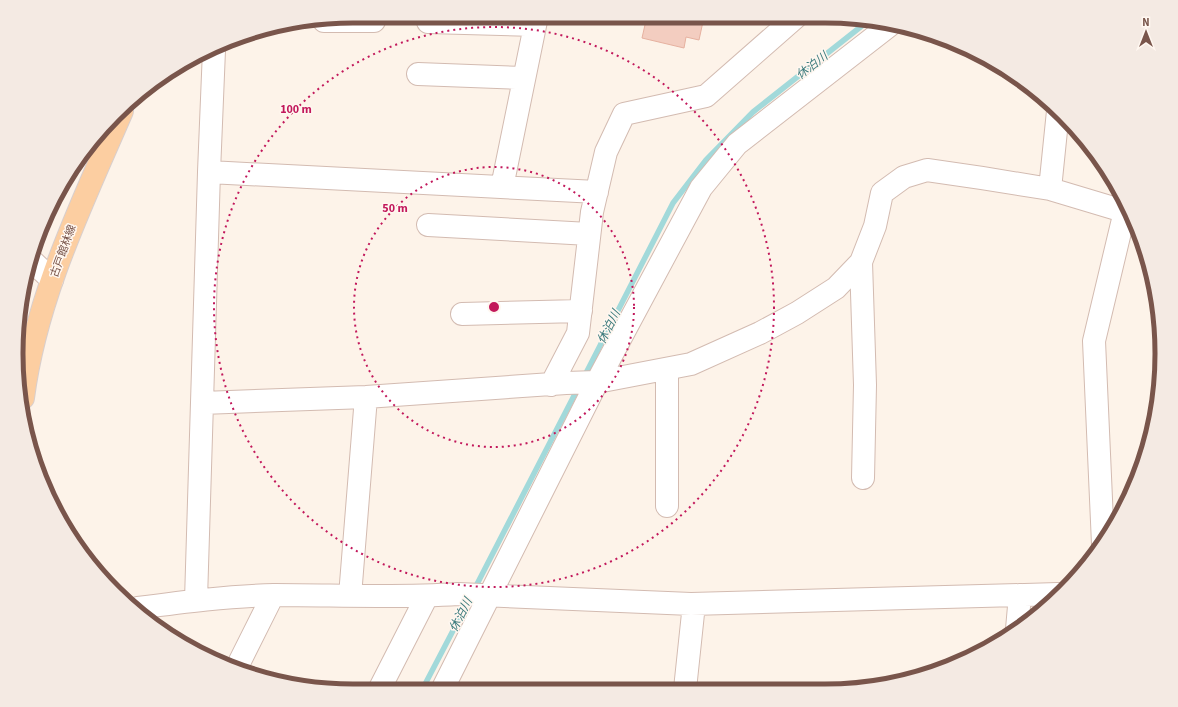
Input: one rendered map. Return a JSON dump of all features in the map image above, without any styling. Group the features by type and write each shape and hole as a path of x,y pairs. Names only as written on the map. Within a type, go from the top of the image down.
{"main road":[{"name":"古戸館林線","path":"25,384 37,328 52,280 74,221 116,124"}],"street":[{"path":"502,187 535,23"},
{"path":"559,384 578,333 592,212 606,152 624,114 706,96 789,23"},
{"path":"445,684 488,595 597,382 701,188 737,144 886,28"},
{"path":"196,600 214,54"},
{"path":"418,74 524,78"},
{"path":"1050,189 1057,119"},
{"path":"863,478 866,385 861,262 874,226 882,194 904,177 927,170 1050,189 1123,210"},
{"path":"209,172 597,192"},
{"path":"1102,532 1094,341 1126,219"},
{"path":"428,226 590,234"},
{"path":"202,402 366,397 597,382 691,364 760,334 797,313 836,288 861,262"},
{"path":"35,264 52,280"},
{"path":"462,314 581,311"},
{"path":"667,369 667,506"},
{"path":"350,596 366,397"},
{"path":"142,607 196,600 273,595 427,596 458,594 694,604 1050,594"},
{"path":"239,663 273,595"},
{"path":"1018,622 1020,595"},
{"path":"382,684 427,596"},
{"path":"686,684 694,604"}],"building":[{"path":"645,23 703,23 699,40 686,37 684,48 642,38"}],"waterway":[{"name":"休泊川","path":"584,377 673,203 706,160 753,112 862,25"},
{"name":"休泊川","path":"474,590 578,388"},
{"name":"休泊川","path":"425,684 469,600"}]}
